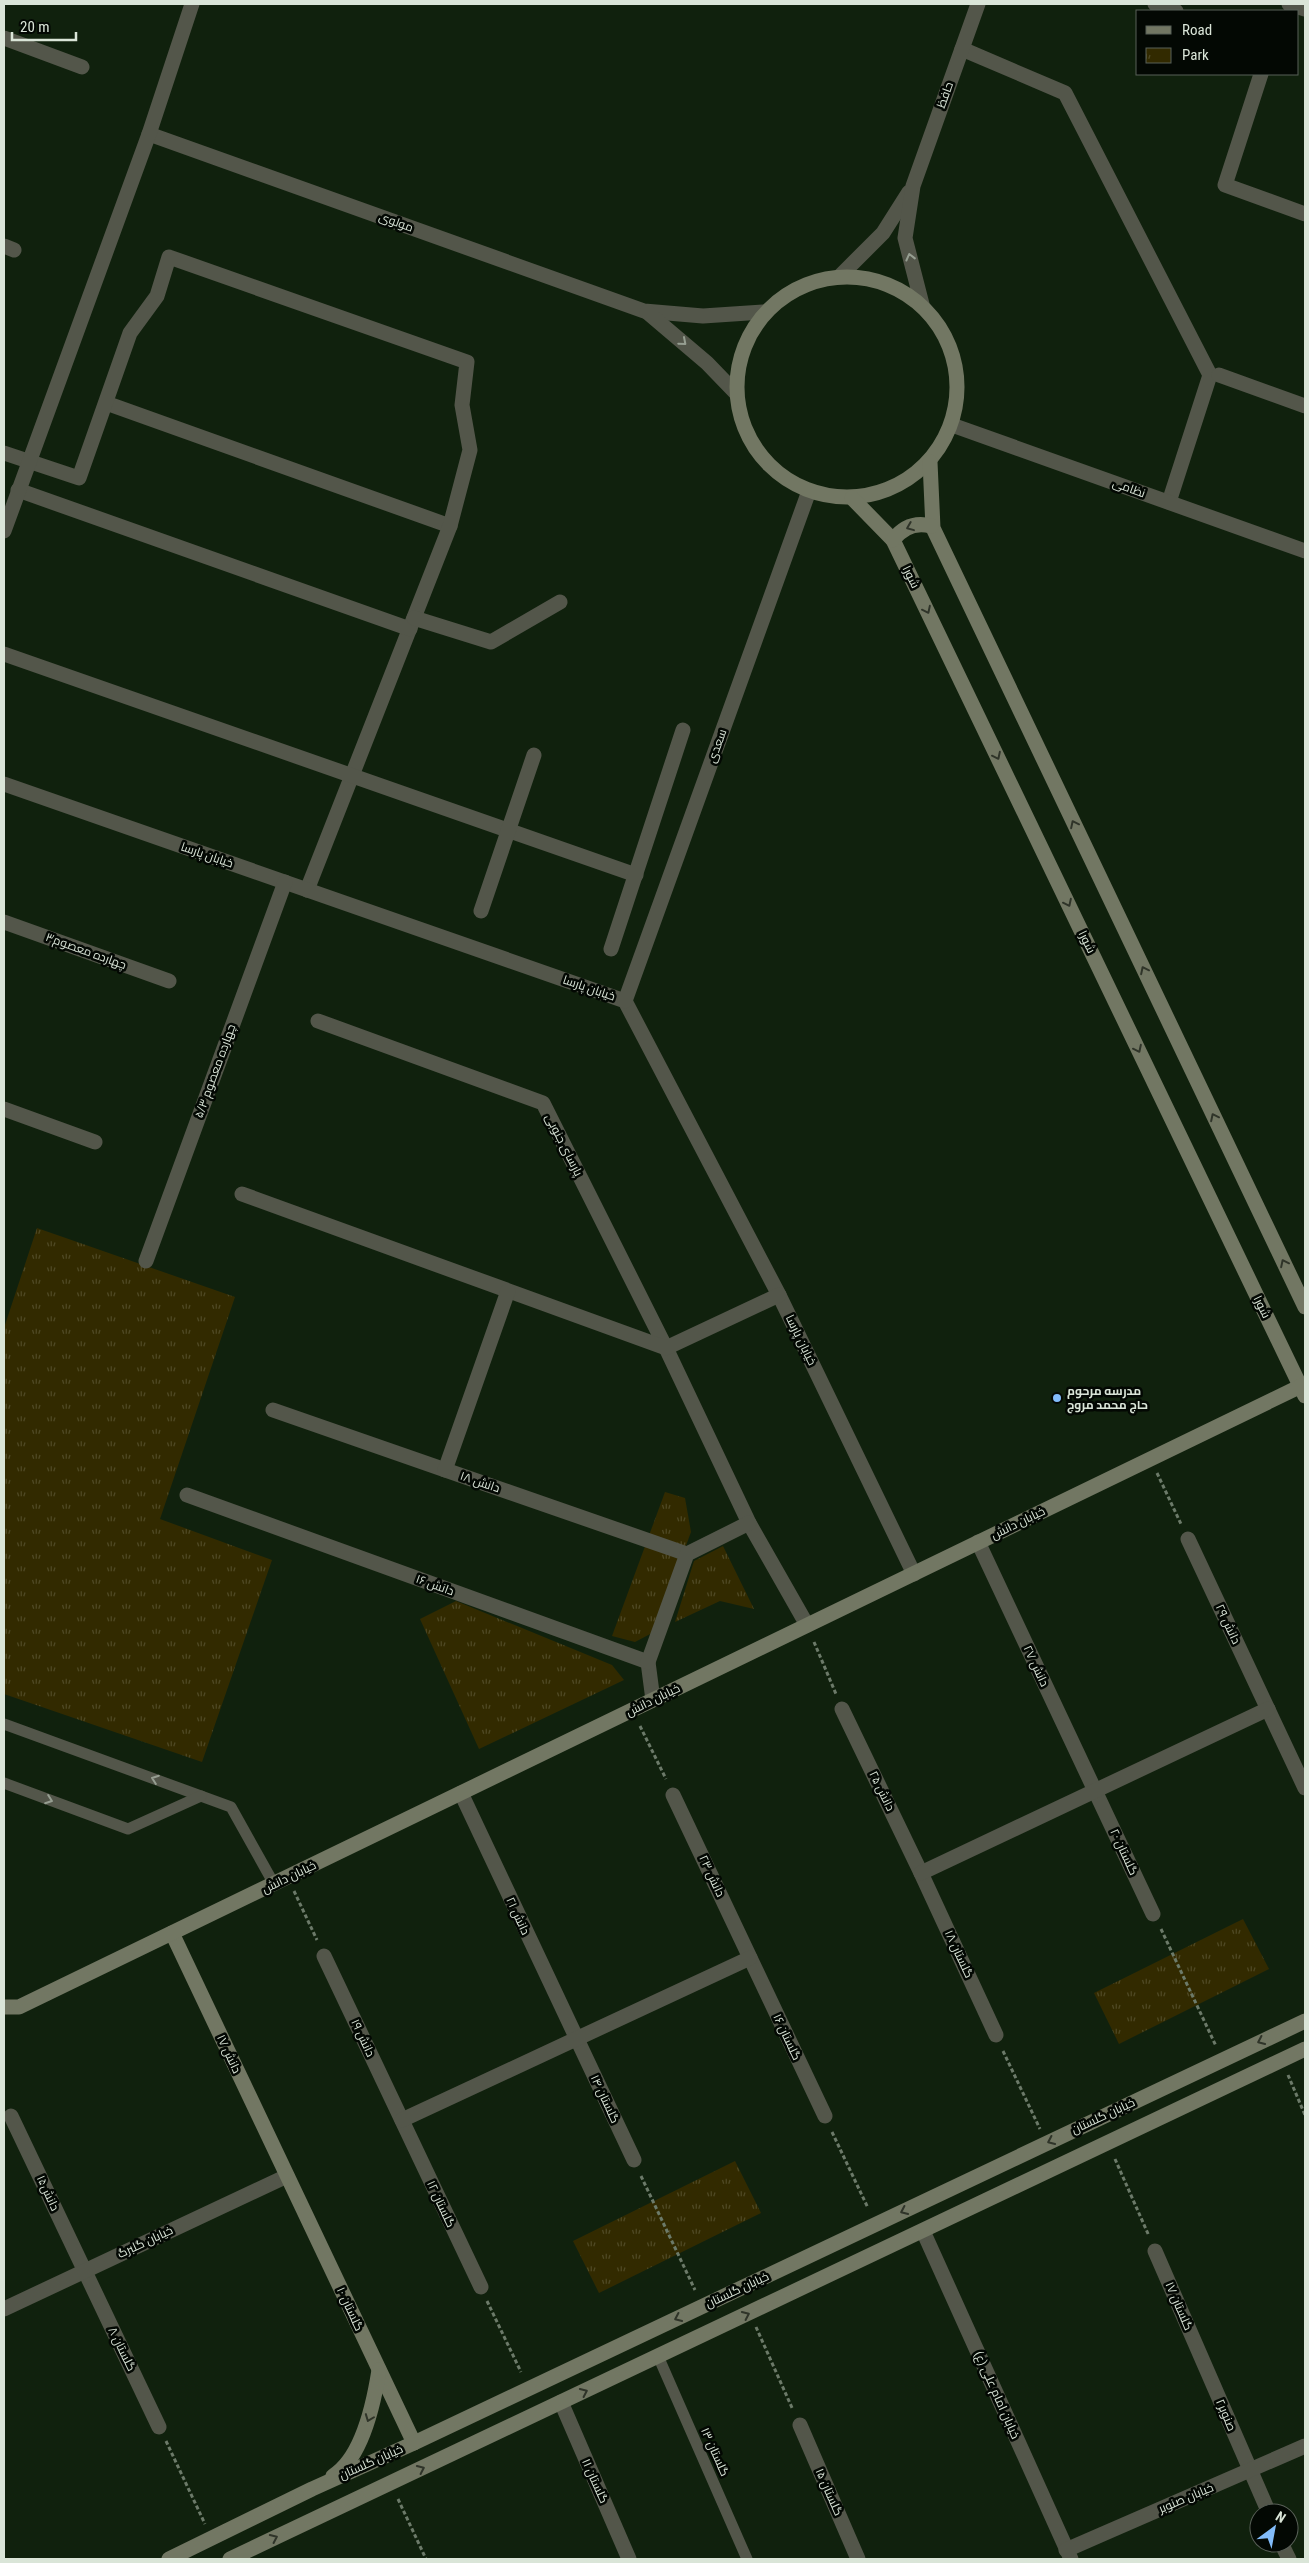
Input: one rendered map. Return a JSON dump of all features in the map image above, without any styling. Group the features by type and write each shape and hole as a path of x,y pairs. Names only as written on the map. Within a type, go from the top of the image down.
{"street":[{"path":"4,531 149,134 192,4"},
{"name":"حافظ","path":"913,186 978,4"},
{"path":"1155,4 1173,10"},
{"path":"1289,4 1305,9"},
{"path":"4,38 82,67"},
{"path":"962,49 1065,94 1210,374 1169,502"},
{"path":"1261,75 1225,185 1305,214"},
{"name":"مولوی","path":"149,134 645,311"},
{"path":"841,275 883,233 913,186"},
{"path":"913,186 905,238 922,304 948,339 958,381 952,424 930,462 895,488 852,498 809,492 772,469 746,434 736,392 741,350 763,312 799,286 841,275 884,282 922,304"},
{"path":"4,454 79,478 130,333 157,296 169,257 467,362 462,405 470,450 450,526 307,890"},
{"path":"645,311 702,316 763,312"},
{"path":"645,311 706,363 736,392"},
{"path":"1219,375 1305,406"},
{"path":"106,403 450,526"},
{"name":"نظامی","path":"952,424 1305,551"},
{"path":"930,462 932,526 1305,1308"},
{"path":"18,490 412,624 491,642 560,602"},
{"name":"سعدی","path":"625,1001 809,492"},
{"name":"شورا","path":"852,498 894,540 1303,1391"},
{"path":"894,540 900,532 910,527 921,523 932,526"},
{"path":"4,654 351,777 636,875"},
{"path":"611,949 682,730"},
{"path":"481,911 510,831 534,755"},
{"name":"خیابان پارسا","path":"4,784 625,1001 779,1295 914,1574"},
{"name":"چهارده معصوم ۵/۳","path":"146,1261 285,882"},
{"name":"چهارده معصوم۳","path":"4,922 169,980"},
{"name":"پارسای جنوبی","path":"318,1021 543,1103 666,1348 749,1523 807,1625"},
{"path":"4,1109 95,1142"},
{"path":"242,1194 666,1348 779,1295"},
{"path":"446,1470 508,1290"},
{"name":"خیابان دانش","path":"4,2007 19,2006 1150,1459 1303,1391"},
{"name":"دانش ۱۸","path":"273,1410 687,1554"},
{"name":"دانش ۱۶","path":"187,1495 648,1662"},
{"path":"653,1700 648,1662 687,1554 749,1523"},
{"name":"دانش ۲۹","path":"1188,1539 1305,1788"},
{"name":"دانش ۲۷","path":"978,1542 1094,1789"},
{"path":"921,1873 1094,1789 1268,1708"},
{"name":"دانش ۲۵","path":"842,1709 921,1873"},
{"name":"گلستان ۲۰","path":"1094,1789 1153,1914"},
{"name":"دانش ۲۱","path":"460,1793 576,2039"},
{"name":"دانش ۲۳","path":"673,1795 750,1958"},
{"name":"گلستان ۱۸","path":"921,1873 996,2035"},
{"name":"دانش ۱۷","path":"172,1932 287,2176"},
{"name":"دانش ۱۹","path":"324,1956 402,2120"},
{"path":"402,2120 750,1958"},
{"name":"گلستان ۱۶","path":"750,1958 825,2116"},
{"name":"خیابان گلستان","path":"170,2559 312,2489 414,2443 1305,2020"},
{"name":"گلستان ۱۴","path":"576,2039 634,2160"},
{"name":"خیابان گلستان","path":"230,2559 1305,2049"},
{"name":"دانش۱۵","path":"11,2116 85,2271"},
{"name":"گلستان ۱۲","path":"402,2120 481,2287"},
{"name":"خیابان گلبرگ","path":"4,2309 287,2176"},
{"name":"گلستان ۱۰","path":"287,2176 414,2443"},
{"name":"خیابان امام علی (ع)","path":"923,2231 1069,2554"},
{"name":"گلستان ۱۷","path":"1155,2251 1202,2361"},
{"name":"گلستان ۸","path":"85,2271 160,2427"},
{"name":"صنوبر۲","path":"1202,2361 1264,2503"},
{"path":"312,2489 341,2471 360,2440 373,2406 379,2370"},
{"name":"گلستان ۱۱","path":"561,2402 630,2559"},
{"name":"گلستان ۱۵","path":"800,2425 858,2559"},
{"name":"خیابان صنوبر","path":"1069,2554 1305,2446"}],"lane":[{"path":"4,1724 231,1807 281,1880"},
{"path":"4,1783 128,1829 201,1796"},
{"name":"گلستان ۱۳","path":"658,2356 747,2559"}],"path":[{"path":"1150,1459 1188,1539"},
{"path":"807,1625 842,1709"},
{"path":"632,1710 673,1795"},
{"path":"281,1880 324,1956"},
{"path":"1153,1914 1223,2060"},
{"path":"996,2035 1046,2143"},
{"path":"1282,2060 1305,2115"},
{"path":"825,2116 875,2224"},
{"path":"1108,2142 1155,2251"},
{"path":"634,2160 702,2306"},
{"path":"481,2287 528,2389"},
{"path":"750,2313 800,2425"},
{"path":"160,2427 213,2539"},
{"path":"391,2483 426,2559"}],"green space":[{"path":"37,1228 235,1297 160,1519 272,1560 202,1762 4,1694 4,1328"},
{"path":"665,1492 685,1498 691,1532 654,1632 635,1642 612,1636"},
{"path":"723,1546 754,1609 720,1601 675,1622 694,1561"},
{"path":"456,1601 612,1665 624,1680 479,1749 420,1619"},
{"path":"1243,1919 1269,1969 1119,2044 1094,1993"},
{"path":"735,2161 761,2213 599,2293 573,2241"}],"place":[{"name":"مدرسه مرحوم حاج محمد مروج","path":"1057,1398"}]}
